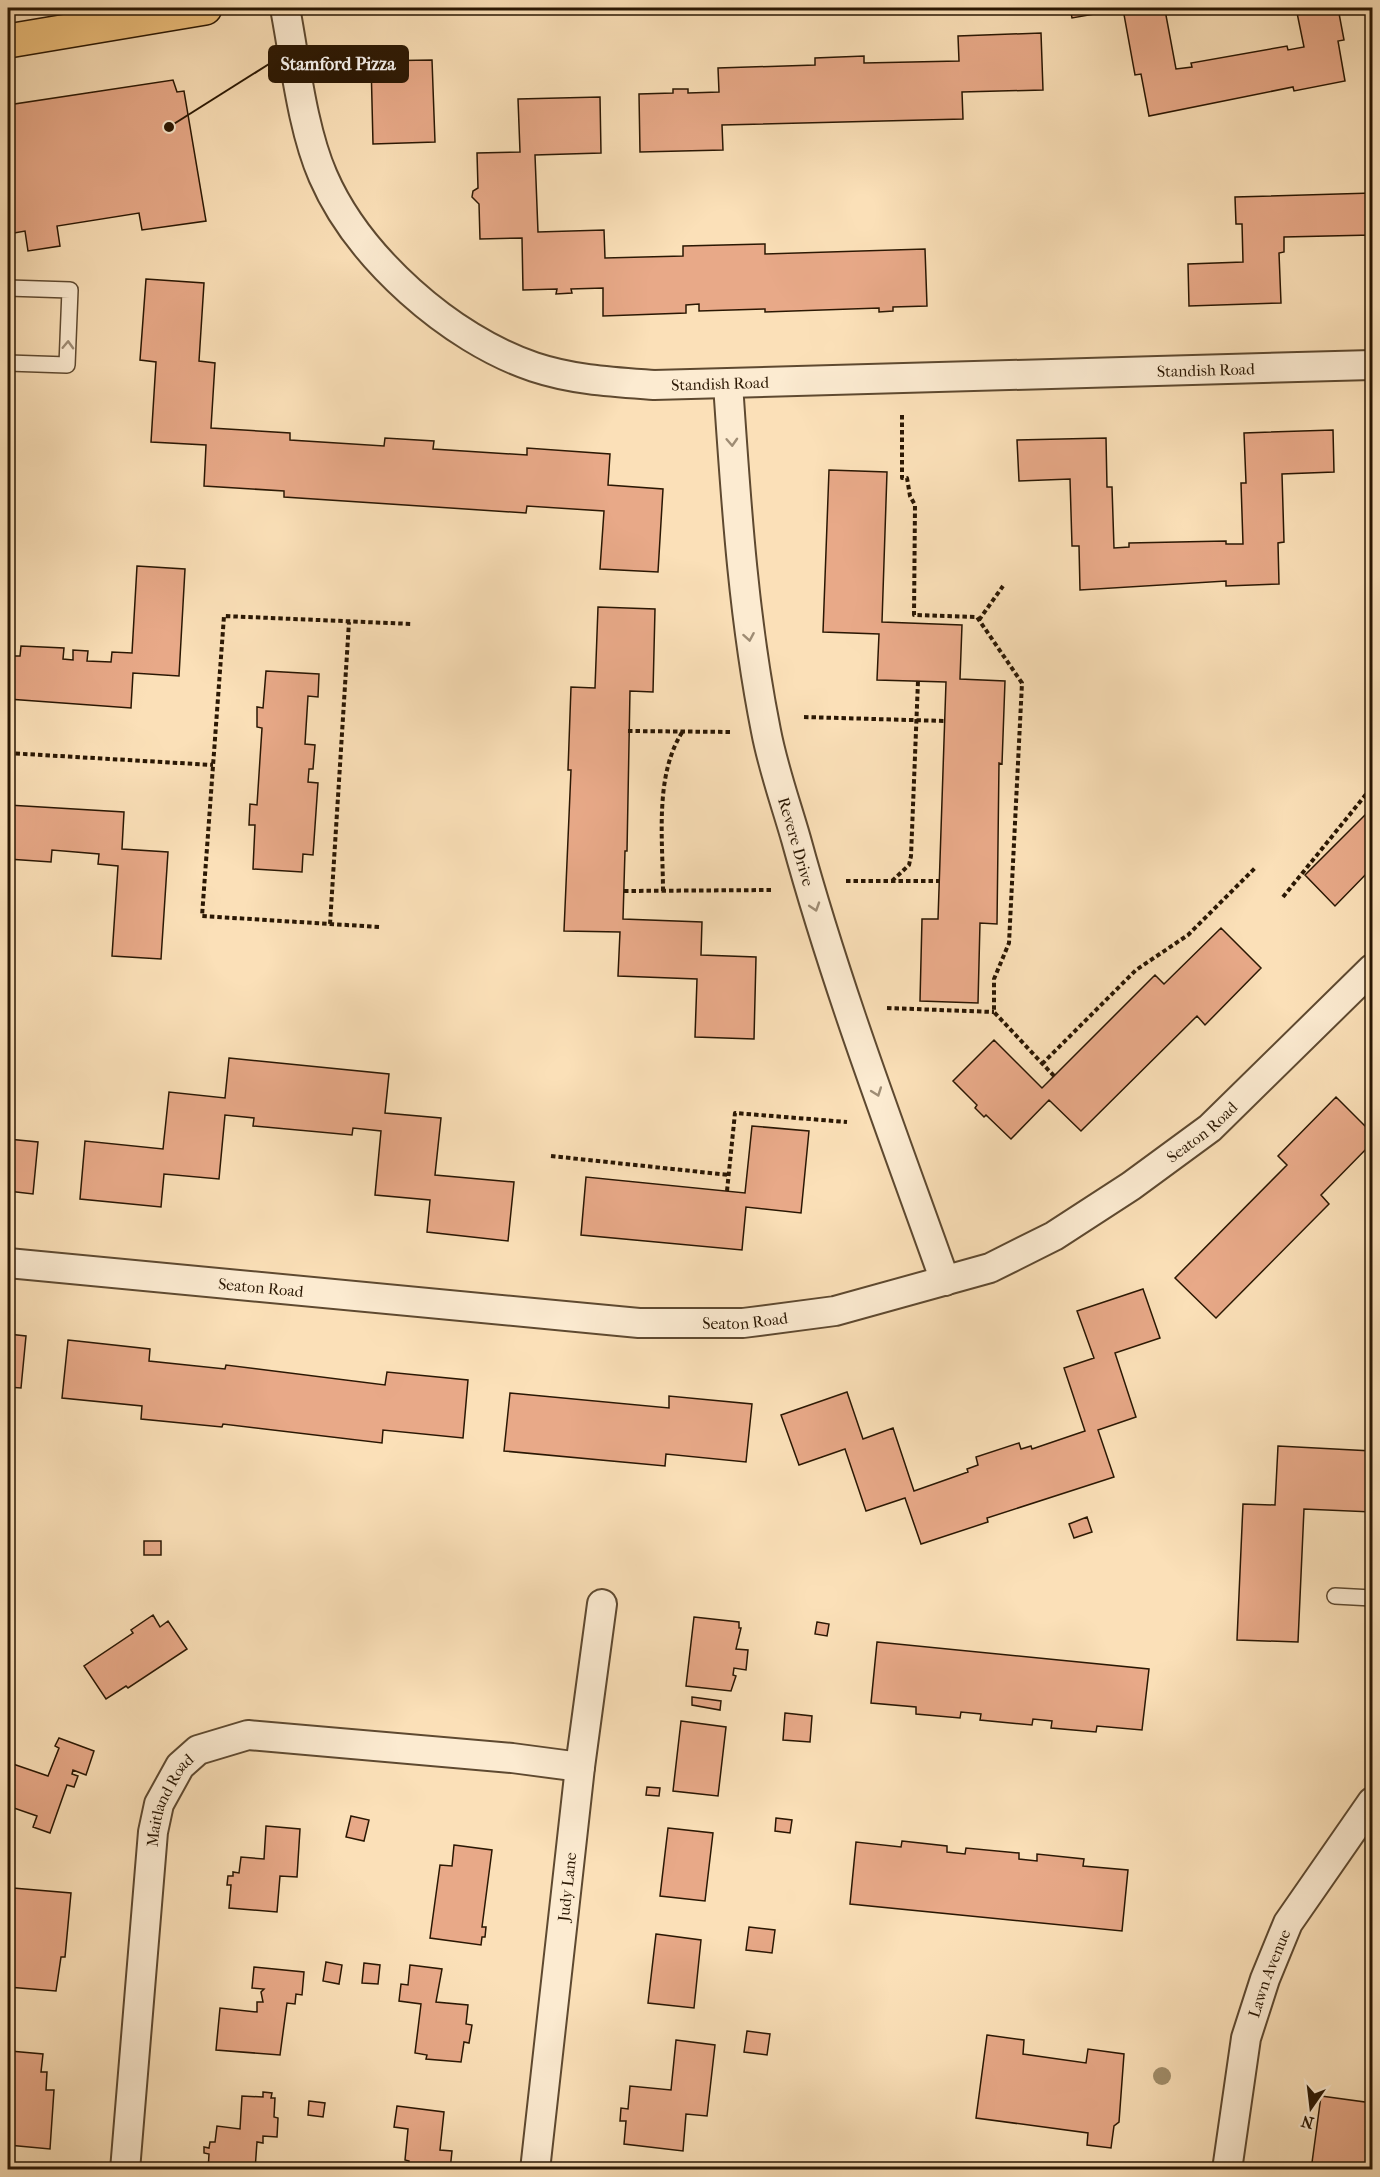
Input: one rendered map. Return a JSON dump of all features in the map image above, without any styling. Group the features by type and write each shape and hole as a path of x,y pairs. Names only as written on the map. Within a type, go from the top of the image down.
{"main road":[{"path":"8,40 205,8"}],"street":[{"name":"Standish Road","path":"285,8 305,112 322,174 342,213 375,256 427,305 478,342 532,366 587,381 654,385 1372,365"},
{"name":"Revere Drive","path":"728,384 735,503 744,597 767,734 811,894 856,1034 945,1281"},
{"name":"Seaton Road","path":"8,1263 639,1323 743,1323 835,1311 990,1268 1054,1236 1131,1186 1210,1128 1372,969"},
{"name":"Judy Lane","path":"535,2169 580,1767 602,1604"},
{"name":"Maitland Road","path":"125,2169 153,1832 166,1788 180,1766 198,1750 248,1735 512,1758 580,1767"},
{"name":"Lawn Avenue","path":"1227,2169 1246,2038 1265,1979 1288,1923 1372,1802"}],"lane":[{"path":"8,288 70,290 67,365 8,363"},
{"path":"1335,1596 1372,1598"}],"path":[{"path":"902,415 902,478 906,478 910,496 915,505 914,615 977,617 1022,683 1009,943 994,979 994,1012 1054,1076"},
{"path":"979,620 1003,586"},
{"path":"379,927 202,916 224,616 412,624"},
{"path":"330,924 349,622"},
{"path":"892,881 909,865 911,856 918,681"},
{"path":"804,717 945,721"},
{"path":"628,731 732,732"},
{"path":"663,891 664,781 671,750 683,732"},
{"path":"8,753 213,765"},
{"path":"1283,897 1372,787"},
{"path":"1042,1064 1136,970 1188,935 1255,868"},
{"path":"846,881 939,881"},
{"path":"624,891 772,890"},
{"path":"887,1008 994,1012"},
{"path":"727,1191 735,1113 848,1122"},
{"path":"551,1156 729,1175"}],"building":[{"path":"1070,8 1160,8 1161,11 1165,10 1176,69 1192,67 1191,63 1287,46 1288,50 1304,47 1296,8 1338,8 1344,40 1338,41 1345,81 1294,91 1293,87 1149,116 1141,74 1135,75 1123,9 1072,18"},
{"path":"1041,33 1043,90 962,92 963,119 722,125 723,150 640,152 639,94 673,93 673,89 688,89 688,93 719,92 718,68 815,65 815,58 864,56 864,63 959,61 958,36"},
{"path":"432,60 435,142 373,144 371,61"},
{"path":"173,80 177,92 184,91 206,221 142,230 139,213 57,226 60,246 28,251 25,231 8,234 8,105"},
{"path":"600,97 601,153 535,155 538,232 604,230 605,258 683,256 683,246 765,244 765,254 925,249 927,306 893,307 893,311 879,312 879,308 765,312 765,309 699,311 699,304 686,305 686,313 603,316 603,288 571,289 572,293 556,294 557,289 523,290 522,238 480,239 479,204 472,197 473,191 478,188 477,153 520,152 518,99"},
{"path":"1372,193 1372,235 1284,237 1284,252 1279,253 1281,303 1189,306 1188,264 1243,262 1242,224 1236,224 1235,197"},
{"path":"146,279 204,283 199,361 215,363 211,428 290,433 290,440 384,446 385,438 434,441 433,449 527,455 527,448 610,454 608,485 663,489 658,572 600,569 604,511 527,506 526,513 284,497 284,491 204,486 206,445 151,442 156,362 140,360"},
{"path":"1333,430 1334,472 1282,474 1284,542 1278,543 1279,584 1226,586 1226,581 1080,590 1079,546 1072,546 1070,479 1019,481 1017,440 1106,438 1107,487 1112,487 1114,548 1129,547 1129,543 1226,541 1226,544 1243,544 1241,483 1246,483 1244,433"},
{"path":"829,470 887,472 882,622 962,625 960,679 1005,681 1002,764 999,763 997,924 980,923 978,1003 920,1001 922,919 938,919 946,682 877,680 879,634 823,632"},
{"path":"137,566 185,569 179,676 133,673 131,708 8,699 8,656 20,656 21,646 64,648 63,659 73,660 73,650 88,651 87,661 111,662 112,652 132,653"},
{"path":"598,607 655,609 653,692 630,691 627,851 625,851 623,919 702,922 701,955 756,957 754,1039 695,1037 697,979 618,976 620,932 564,931 571,770 568,770 571,687 595,688"},
{"path":"266,671 319,674 318,697 308,696 305,744 315,745 313,769 309,769 308,782 318,783 313,855 303,854 302,872 253,869 255,825 249,825 250,804 257,805 262,728 257,727 257,707 263,708"},
{"path":"8,805 124,812 122,849 168,852 161,959 112,956 118,866 98,864 99,854 52,850 51,862 8,859"},
{"path":"1372,808 1372,868 1335,906 1305,875"},
{"path":"1221,928 1261,968 1205,1025 1197,1016 1081,1131 1049,1100 1011,1139 986,1115 984,1117 975,1108 977,1105 953,1081 994,1040 1042,1088 1155,975 1164,984"},
{"path":"229,1058 389,1074 385,1113 441,1118 435,1175 514,1182 508,1241 427,1232 430,1200 375,1195 381,1131 353,1128 352,1135 253,1126 254,1118 225,1115 219,1179 164,1174 161,1207 80,1199 85,1141 163,1149 169,1092 225,1098"},
{"path":"1336,1097 1372,1133 1372,1143 1321,1195 1329,1204 1216,1318 1175,1278 1287,1165 1278,1156"},
{"path":"752,1126 809,1131 801,1213 746,1207 742,1250 581,1235 586,1177 745,1193"},
{"path":"8,1139 38,1142 33,1194 8,1191"},
{"path":"1143,1289 1160,1338 1115,1353 1136,1417 1098,1430 1114,1477 987,1518 988,1522 921,1544 905,1498 866,1511 845,1449 799,1465 781,1415 847,1392 863,1439 893,1428 914,1491 968,1472 967,1469 978,1465 976,1457 1019,1443 1021,1449 1031,1446 1032,1449 1085,1431 1064,1368 1094,1358 1077,1311"},
{"path":"8,1334 26,1336 21,1388 8,1387"},
{"path":"68,1340 150,1349 149,1361 225,1369 226,1365 385,1385 387,1372 468,1380 463,1438 383,1430 382,1443 223,1424 222,1427 141,1419 142,1406 62,1398"},
{"path":"510,1393 669,1408 669,1396 752,1404 746,1462 666,1454 665,1466 504,1451"},
{"path":"1278,1446 1372,1451 1372,1512 1304,1509 1298,1642 1237,1640 1243,1504 1275,1505"},
{"path":"1087,1517 1092,1532 1074,1538 1069,1524"},
{"path":"144,1541 161,1541 161,1555 144,1555"},
{"path":"153,1615 160,1627 168,1621 187,1649 128,1688 126,1686 106,1699 84,1666 133,1633 131,1630"},
{"path":"694,1617 739,1622 739,1628 741,1628 736,1649 748,1650 746,1670 734,1668 733,1675 736,1676 731,1691 686,1686"},
{"path":"817,1622 829,1624 827,1636 815,1634"},
{"path":"877,1642 1149,1669 1142,1730 1097,1726 1096,1732 1051,1728 1052,1721 1033,1719 1032,1725 980,1720 981,1714 961,1712 960,1718 916,1714 916,1707 871,1703"},
{"path":"692,1697 721,1701 720,1710 692,1705"},
{"path":"785,1713 812,1716 810,1742 783,1740"},
{"path":"681,1721 726,1727 718,1796 673,1791"},
{"path":"59,1738 94,1751 86,1775 73,1770 72,1774 78,1776 74,1787 67,1785 50,1833 33,1827 37,1816 8,1806 8,1779 13,1764 48,1776 59,1748 55,1746"},
{"path":"647,1787 660,1788 659,1796 646,1795"},
{"path":"351,1816 369,1820 364,1841 346,1837"},
{"path":"776,1818 792,1820 790,1833 775,1831"},
{"path":"266,1826 300,1829 297,1877 280,1876 277,1912 229,1908 231,1885 227,1885 228,1876 233,1876 233,1872 239,1873 241,1857 264,1859"},
{"path":"668,1828 713,1833 705,1901 660,1896"},
{"path":"902,1841 947,1846 947,1852 965,1854 966,1848 1019,1853 1019,1859 1037,1861 1037,1854 1084,1859 1083,1866 1128,1870 1122,1931 850,1904 856,1842 901,1847"},
{"path":"454,1845 492,1850 482,1927 486,1927 485,1937 482,1937 481,1945 430,1938 440,1865 452,1866"},
{"path":"13,1888 71,1893 65,1957 61,1957 56,1991 8,1987"},
{"path":"749,1927 775,1930 772,1953 746,1950"},
{"path":"656,1934 701,1940 694,2008 648,2003"},
{"path":"326,1962 342,1965 339,1984 323,1981"},
{"path":"364,1963 380,1965 378,1984 362,1983"},
{"path":"410,1965 442,1969 436,2002 468,2005 466,2024 472,2025 469,2043 464,2042 461,2062 426,2059 427,2055 415,2053 421,2004 399,2001 401,1984 408,1985"},
{"path":"254,1967 304,1972 302,1995 296,1994 295,2004 287,2003 280,2055 216,2050 220,2008 257,2012 257,2002 263,2002 261,1992 264,1989 252,1988"},
{"path":"747,2031 770,2034 767,2055 744,2052"},
{"path":"987,2035 1024,2040 1023,2054 1086,2063 1088,2049 1124,2054 1119,2122 1114,2126 1111,2148 1087,2145 1088,2133 976,2118"},
{"path":"676,2040 715,2045 707,2116 686,2114 683,2151 624,2144 626,2121 620,2121 621,2108 628,2109 630,2086 671,2090"},
{"path":"10,2051 43,2054 41,2072 47,2072 46,2090 54,2090 50,2149 8,2145 8,2082 13,2082 14,2072 9,2072"},
{"path":"263,2092 272,2093 271,2098 275,2098 274,2117 278,2118 277,2137 263,2136 263,2143 257,2142 255,2170 208,2170 209,2154 204,2153 204,2147 209,2148 210,2142 215,2142 217,2126 240,2129 242,2096 263,2097"},
{"path":"1321,2096 1372,2103 1365,2170 1311,2170"},
{"path":"309,2101 325,2103 323,2117 308,2115"},
{"path":"397,2106 444,2112 440,2150 452,2151 450,2170 408,2170 409,2161 405,2160 408,2129 394,2127"}],"place":[{"name":"Stamford Pizza","path":"169,127"}]}
